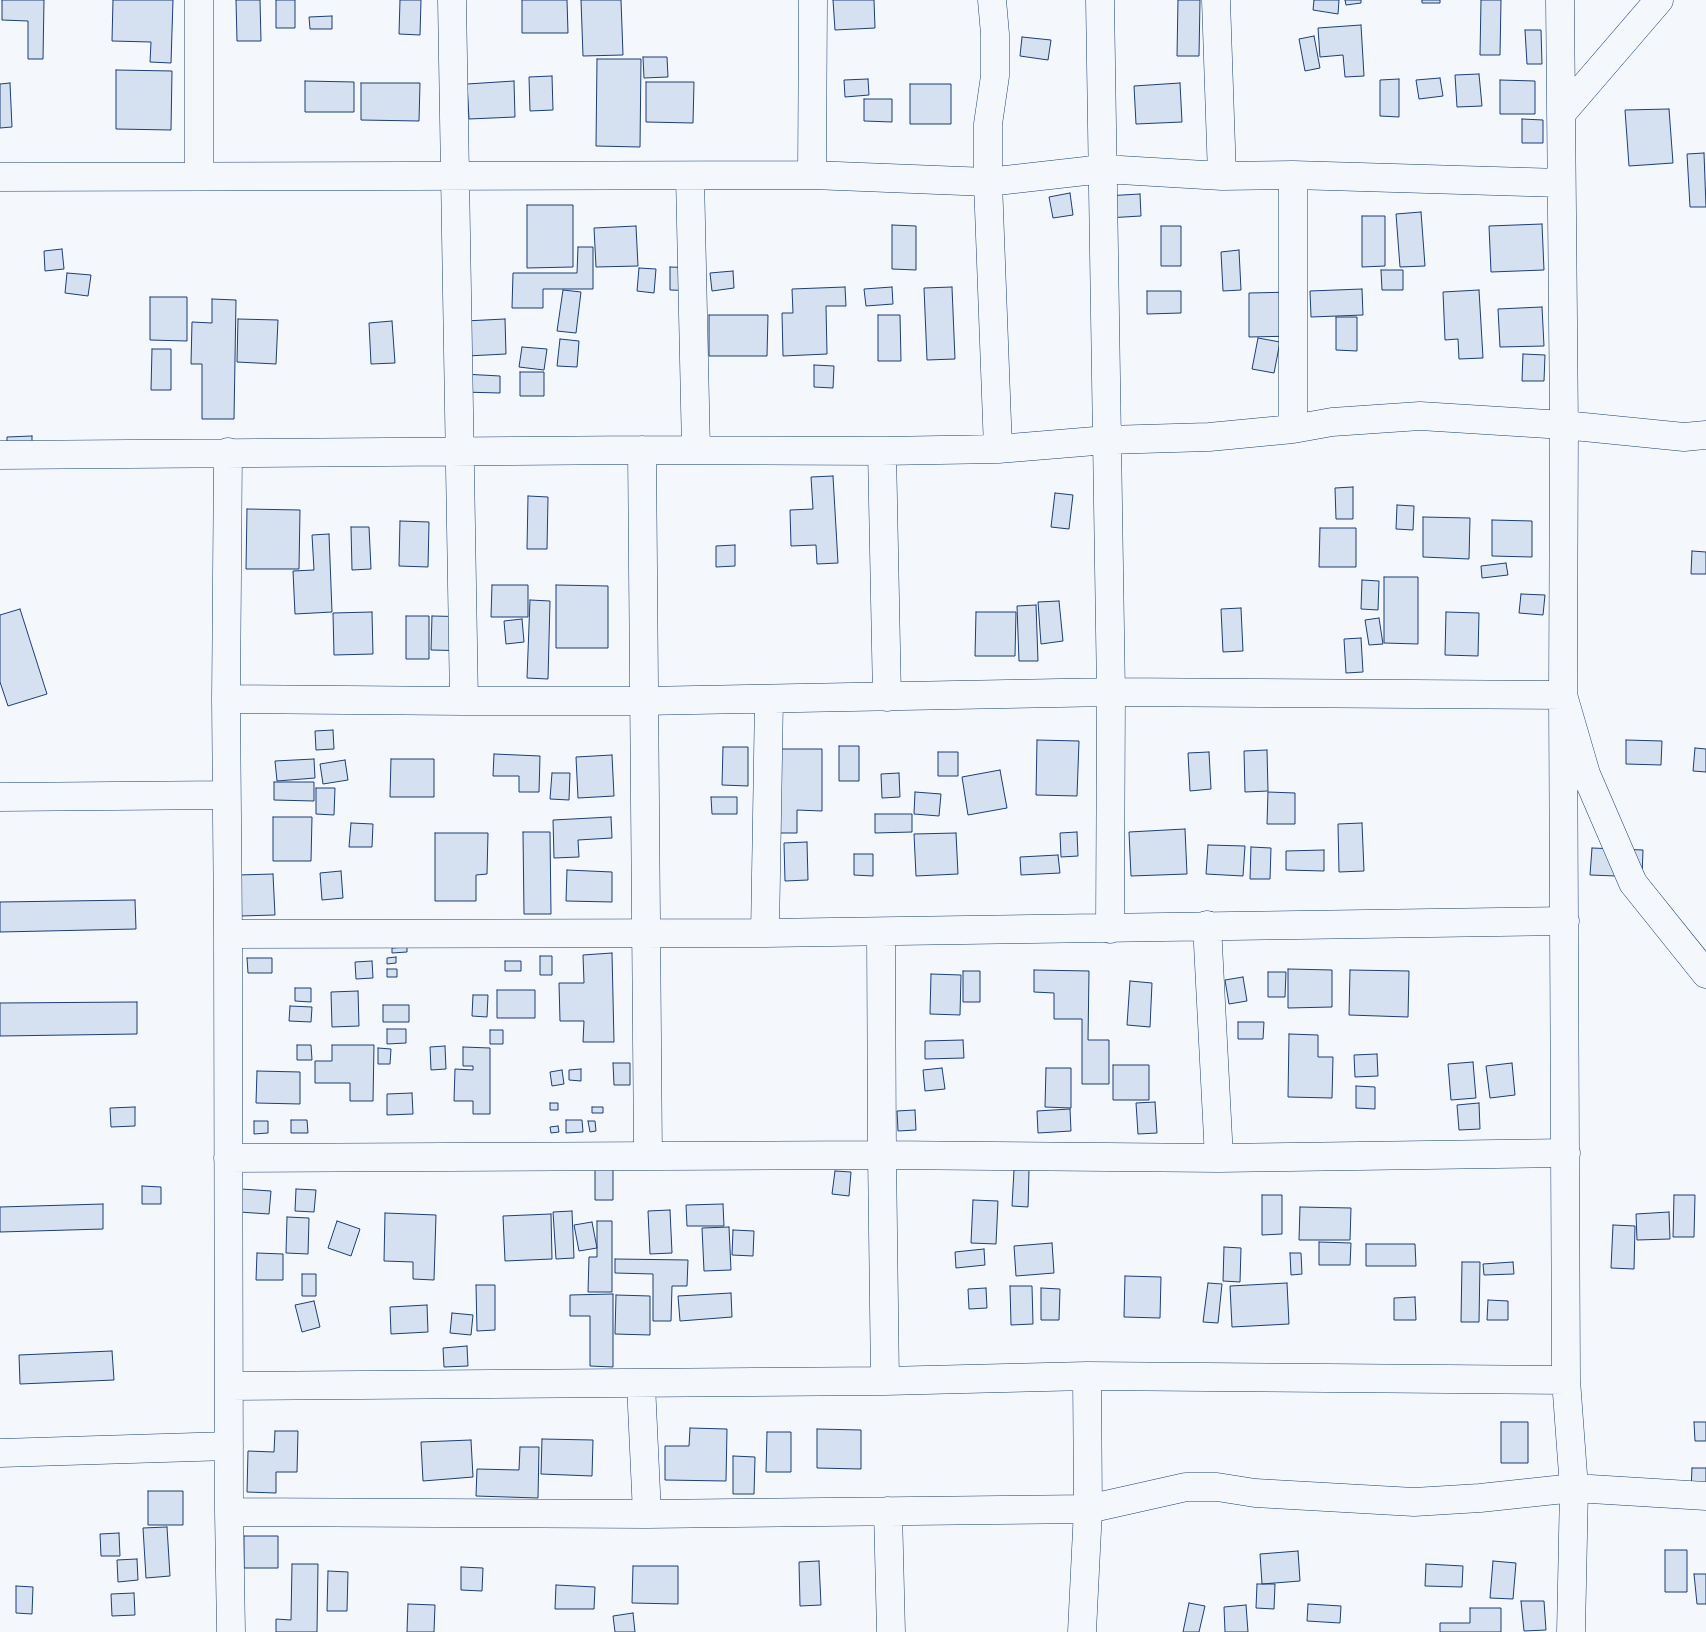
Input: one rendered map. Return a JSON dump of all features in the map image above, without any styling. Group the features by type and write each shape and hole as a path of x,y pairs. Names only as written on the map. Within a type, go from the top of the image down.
{"street":[{"path":"199,0 199,176"},
{"path":"452,0 464,701"},
{"path":"812,175 813,0"},
{"path":"992,0 995,34 995,76 988,124 988,182 998,449"},
{"path":"1100,0 1111,692 1110,929"},
{"path":"1216,0 1222,176"},
{"path":"1560,0 1564,425 1566,1380 1574,1488 1571,1632"},
{"path":"1561,114 1659,0"},
{"path":"0,178 199,176 690,177 812,175 988,182 1103,169 1222,176 1293,175 1561,183"},
{"path":"1293,175 1293,429"},
{"path":"690,177 696,450"},
{"path":"0,455 228,452 882,451 998,449 1107,440 1209,437 1293,429 1332,422 1420,416 1564,425 1684,437 1706,435"},
{"path":"642,450 648,1155"},
{"path":"882,451 888,697"},
{"path":"228,452 226,795 231,1632"},
{"path":"226,699 644,701 1111,692 1564,695"},
{"path":"1564,695 1586,774 1633,883 1706,974"},
{"path":"765,933 769,699"},
{"path":"0,797 226,795"},
{"path":"228,934 881,932 1110,929 1207,925 1565,921"},
{"path":"1207,925 1219,1158"},
{"path":"881,932 885,1381"},
{"path":"228,1158 882,1155 1219,1158 1566,1153"},
{"path":"230,1386 641,1384 1087,1376 1566,1380"},
{"path":"1082,1632 1088,1509 1087,1376"},
{"path":"641,1384 647,1514"},
{"path":"0,1454 229,1446"},
{"path":"229,1512 647,1514 1088,1509 1186,1487 1414,1502 1464,1500 1574,1488 1706,1496"},
{"path":"888,1511 891,1632"}],"building":[{"path":"2,0 44,0 43,59 28,59 28,21 2,20"},
{"path":"113,0 173,0 171,63 150,62 151,42 112,41"},
{"path":"236,0 260,0 261,41 237,41"},
{"path":"276,0 295,0 295,28 276,28"},
{"path":"400,0 421,0 420,35 399,34"},
{"path":"522,0 567,0 568,33 522,33"},
{"path":"581,0 621,0 623,55 583,56"},
{"path":"833,0 874,0 875,28 835,30"},
{"path":"1178,0 1200,0 1199,56 1177,56"},
{"path":"1314,0 1339,0 1338,14 1313,10"},
{"path":"1345,0 1361,0 1361,3 1346,5"},
{"path":"1422,0 1440,0 1440,3 1422,3"},
{"path":"1481,0 1501,0 1500,55 1480,55"},
{"path":"332,16 332,29 310,29 309,17"},
{"path":"1361,25 1364,76 1345,77 1343,55 1320,57 1318,28"},
{"path":"1525,30 1541,30 1542,64 1527,64"},
{"path":"1314,36 1320,68 1305,71 1299,39"},
{"path":"1022,37 1051,40 1048,60 1020,56"},
{"path":"643,57 667,57 668,77 644,78"},
{"path":"597,59 641,59 640,147 596,146"},
{"path":"116,70 172,71 171,130 116,129"},
{"path":"1479,74 1482,106 1457,107 1455,75"},
{"path":"552,76 553,110 530,111 529,77"},
{"path":"1440,78 1443,96 1419,99 1416,80"},
{"path":"868,79 869,95 845,97 844,80"},
{"path":"1399,79 1399,117 1380,116 1380,80"},
{"path":"1500,80 1535,81 1535,114 1500,114"},
{"path":"305,81 354,82 354,112 305,112"},
{"path":"514,81 515,117 469,119 467,84"},
{"path":"646,82 694,82 693,123 646,122"},
{"path":"10,83 12,127 0,128 0,84"},
{"path":"361,83 420,83 419,121 361,120"},
{"path":"1180,83 1182,122 1136,124 1134,86"},
{"path":"910,84 951,84 951,124 910,124"},
{"path":"864,99 892,99 892,122 864,121"},
{"path":"1669,109 1673,163 1629,166 1625,110"},
{"path":"1522,119 1543,120 1543,143 1522,143"},
{"path":"1704,153 1706,207 1690,207 1687,154"},
{"path":"1070,193 1073,215 1053,218 1049,197"},
{"path":"1140,194 1141,216 1107,218 1105,196"},
{"path":"527,205 573,205 573,267 527,268"},
{"path":"1421,212 1425,266 1400,267 1396,214"},
{"path":"1362,216 1385,216 1385,266 1362,267"},
{"path":"1542,224 1544,270 1491,272 1489,226"},
{"path":"892,225 916,226 916,270 892,269"},
{"path":"636,226 638,266 596,267 594,228"},
{"path":"1161,226 1181,226 1181,266 1161,266"},
{"path":"578,247 593,247 593,289 543,289 543,308 512,308 513,273 577,273"},
{"path":"62,249 64,269 45,271 44,251"},
{"path":"1239,250 1241,290 1223,291 1221,252"},
{"path":"670,267 701,268 701,291 670,290"},
{"path":"639,268 656,269 654,293 637,291"},
{"path":"1381,270 1403,270 1403,290 1382,290"},
{"path":"733,271 734,288 712,291 710,273"},
{"path":"67,273 91,275 88,296 65,293"},
{"path":"845,287 846,306 826,306 827,354 783,356 782,313 793,313 792,289"},
{"path":"892,287 893,304 866,306 864,289"},
{"path":"952,287 955,359 927,360 924,288"},
{"path":"1362,289 1363,315 1311,317 1310,291"},
{"path":"563,290 581,292 576,333 557,331"},
{"path":"1479,290 1483,358 1459,359 1458,339 1445,340 1443,292"},
{"path":"1147,291 1181,291 1181,313 1147,314"},
{"path":"1295,292 1296,336 1249,337 1249,293"},
{"path":"150,297 187,297 187,341 150,340"},
{"path":"212,299 236,300 234,419 202,419 202,364 191,364 192,322 212,323"},
{"path":"1542,307 1544,346 1500,347 1498,309"},
{"path":"709,315 768,315 767,356 709,356"},
{"path":"878,315 900,315 901,361 878,361"},
{"path":"1336,317 1357,317 1357,351 1336,350"},
{"path":"238,319 278,320 276,364 237,362"},
{"path":"505,319 506,354 467,356 465,321"},
{"path":"392,321 395,363 371,364 369,323"},
{"path":"1258,338 1280,342 1274,373 1252,369"},
{"path":"560,339 579,341 577,367 557,366"},
{"path":"522,347 547,349 544,370 519,367"},
{"path":"152,349 171,349 171,390 151,390"},
{"path":"1523,354 1545,355 1544,381 1522,381"},
{"path":"814,365 834,366 833,388 814,387"},
{"path":"520,372 544,372 544,396 520,396"},
{"path":"463,374 500,376 500,393 462,392"},
{"path":"32,436 32,447 7,448 7,437"},
{"path":"833,476 838,563 817,564 816,545 791,546 790,510 813,509 811,477"},
{"path":"1353,487 1353,519 1336,519 1335,488"},
{"path":"1055,493 1073,495 1069,529 1051,527"},
{"path":"528,496 548,497 547,549 527,549"},
{"path":"1397,505 1414,506 1413,530 1396,529"},
{"path":"247,509 300,510 299,569 246,569"},
{"path":"1423,517 1470,518 1469,559 1423,557"},
{"path":"1492,520 1532,521 1532,557 1492,556"},
{"path":"400,521 429,522 428,567 399,566"},
{"path":"351,527 369,527 371,569 352,570"},
{"path":"1320,528 1356,528 1356,567 1319,567"},
{"path":"329,534 332,612 295,614 293,571 314,570 312,535"},
{"path":"735,545 735,566 716,567 716,546"},
{"path":"1692,551 1706,552 1706,574 1691,574"},
{"path":"1506,563 1508,575 1482,578 1481,566"},
{"path":"1384,577 1418,577 1418,644 1384,643"},
{"path":"1362,580 1379,581 1378,610 1361,609"},
{"path":"492,585 528,585 528,617 491,617"},
{"path":"556,585 608,586 608,648 556,648"},
{"path":"1521,594 1545,595 1543,615 1519,613"},
{"path":"530,600 550,601 548,679 527,678"},
{"path":"1059,601 1063,641 1041,644 1038,602"},
{"path":"1036,605 1038,661 1019,661 1017,606"},
{"path":"1241,608 1243,651 1223,652 1221,609"},
{"path":"20,609 47,694 8,706 0,682 0,615"},
{"path":"372,612 373,654 334,655 333,613"},
{"path":"976,612 1016,612 1015,656 975,656"},
{"path":"1446,612 1479,613 1478,656 1445,655"},
{"path":"406,616 429,616 429,659 406,659"},
{"path":"432,616 476,617 475,651 431,650"},
{"path":"1379,618 1383,644 1369,645 1365,620"},
{"path":"522,619 524,642 506,644 504,621"},
{"path":"1361,638 1363,672 1346,673 1344,639"},
{"path":"333,730 334,749 316,750 315,731"},
{"path":"1037,740 1079,741 1077,796 1036,795"},
{"path":"1626,740 1662,741 1661,765 1626,764"},
{"path":"839,746 859,746 859,781 839,781"},
{"path":"723,747 748,747 748,786 722,785"},
{"path":"1695,748 1706,749 1706,772 1693,771"},
{"path":"781,749 822,749 822,811 797,810 797,833 780,833"},
{"path":"1267,750 1268,791 1245,792 1244,751"},
{"path":"938,752 958,752 958,776 938,776"},
{"path":"1209,752 1211,789 1190,791 1188,753"},
{"path":"494,754 540,756 539,792 519,792 519,776 493,776"},
{"path":"612,755 614,796 578,798 576,757"},
{"path":"314,759 315,778 277,781 275,761"},
{"path":"391,759 434,759 434,797 390,797"},
{"path":"345,760 348,780 323,784 320,764"},
{"path":"1000,770 1007,808 968,815 962,777"},
{"path":"552,773 570,773 569,800 550,799"},
{"path":"899,773 900,797 882,798 881,774"},
{"path":"274,782 314,782 314,801 274,800"},
{"path":"316,788 335,788 334,815 316,814"},
{"path":"915,792 941,794 939,816 914,814"},
{"path":"1268,792 1295,793 1295,824 1267,824"},
{"path":"711,797 737,797 737,814 712,814"},
{"path":"875,814 912,814 912,832 875,833"},
{"path":"273,817 312,817 311,861 273,861"},
{"path":"611,817 612,838 578,840 579,857 554,858 553,820"},
{"path":"351,823 373,824 372,847 349,847"},
{"path":"1362,823 1364,871 1339,872 1338,824"},
{"path":"1185,829 1187,874 1131,876 1129,832"},
{"path":"523,832 550,832 551,914 524,914"},
{"path":"1077,832 1078,856 1061,857 1060,833"},
{"path":"435,833 488,833 487,874 476,875 476,901 435,901"},
{"path":"956,833 958,874 916,876 914,834"},
{"path":"807,842 808,880 785,881 784,843"},
{"path":"1208,845 1245,846 1243,876 1206,874"},
{"path":"1251,847 1271,848 1270,879 1250,879"},
{"path":"1592,848 1643,850 1642,877 1590,875"},
{"path":"1324,850 1324,871 1286,870 1286,851"},
{"path":"854,854 873,854 873,876 854,875"},
{"path":"1058,855 1060,873 1021,875 1020,857"},
{"path":"567,870 612,872 612,902 566,901"},
{"path":"341,871 343,898 322,900 320,873"},
{"path":"273,874 275,915 240,916 238,875"},
{"path":"135,900 136,929 0,932 0,902"},
{"path":"407,947 407,952 392,953 392,948"},
{"path":"612,953 614,1042 583,1042 584,1021 560,1021 559,983 584,983 583,955"},
{"path":"540,956 552,956 552,975 540,975"},
{"path":"396,957 396,963 387,964 387,958"},
{"path":"247,958 272,958 272,973 248,973"},
{"path":"372,961 373,978 356,979 355,962"},
{"path":"505,961 521,961 521,971 505,971"},
{"path":"387,969 397,969 397,977 387,977"},
{"path":"1288,969 1332,970 1332,1007 1288,1008"},
{"path":"1034,970 1089,971 1088,1040 1109,1040 1109,1084 1082,1084 1082,1019 1054,1019 1054,993 1034,992"},
{"path":"1350,970 1409,971 1408,1017 1349,1015"},
{"path":"963,971 980,971 980,1002 963,1002"},
{"path":"1268,972 1286,972 1285,997 1268,997"},
{"path":"931,974 961,975 960,1015 930,1014"},
{"path":"1243,977 1247,1001 1229,1004 1225,980"},
{"path":"1130,981 1152,983 1150,1027 1127,1025"},
{"path":"295,988 311,988 311,1002 295,1001"},
{"path":"497,990 535,990 535,1018 497,1018"},
{"path":"358,991 359,1026 332,1027 331,992"},
{"path":"473,995 488,995 487,1017 472,1016"},
{"path":"137,1002 137,1034 0,1036 0,1003"},
{"path":"383,1005 409,1005 409,1022 383,1022"},
{"path":"290,1006 312,1007 311,1022 289,1021"},
{"path":"1238,1022 1264,1022 1263,1039 1238,1039"},
{"path":"387,1029 406,1029 406,1043 387,1044"},
{"path":"490,1030 503,1030 503,1044 490,1044"},
{"path":"1289,1034 1318,1035 1318,1057 1333,1057 1332,1098 1288,1097"},
{"path":"963,1040 964,1058 925,1059 925,1041"},
{"path":"297,1045 311,1045 312,1060 297,1060"},
{"path":"332,1045 374,1045 373,1101 350,1101 350,1083 315,1083 315,1061 332,1061"},
{"path":"445,1046 446,1069 431,1070 430,1047"},
{"path":"463,1047 490,1048 490,1114 473,1114 473,1101 454,1101 455,1069 473,1070 473,1066 463,1066"},
{"path":"378,1048 391,1049 390,1064 378,1064"},
{"path":"1377,1054 1378,1076 1355,1077 1354,1055"},
{"path":"1473,1062 1476,1098 1451,1100 1448,1064"},
{"path":"613,1063 630,1063 630,1085 614,1085"},
{"path":"1512,1063 1515,1095 1490,1098 1486,1066"},
{"path":"1113,1065 1149,1065 1149,1100 1113,1100"},
{"path":"942,1068 945,1089 925,1091 923,1070"},
{"path":"1046,1068 1071,1068 1071,1108 1045,1107"},
{"path":"581,1069 581,1081 569,1080 569,1070"},
{"path":"562,1070 564,1084 552,1086 550,1072"},
{"path":"257,1071 300,1072 300,1104 256,1103"},
{"path":"1356,1086 1375,1087 1375,1109 1356,1108"},
{"path":"412,1093 413,1114 387,1115 387,1094"},
{"path":"1155,1102 1157,1133 1138,1134 1136,1103"},
{"path":"550,1103 558,1103 558,1110 550,1110"},
{"path":"1479,1103 1480,1129 1459,1130 1457,1105"},
{"path":"135,1107 135,1126 111,1127 110,1108"},
{"path":"592,1107 603,1107 603,1113 592,1113"},
{"path":"1070,1109 1071,1131 1038,1133 1037,1111"},
{"path":"915,1110 916,1130 898,1131 897,1111"},
{"path":"291,1120 307,1120 308,1133 291,1133"},
{"path":"566,1120 582,1120 583,1132 566,1133"},
{"path":"254,1121 268,1121 268,1133 254,1134"},
{"path":"588,1121 595,1121 596,1131 590,1132"},
{"path":"558,1126 559,1132 551,1133 550,1127"},
{"path":"595,1169 613,1169 613,1200 595,1200"},
{"path":"1014,1170 1029,1170 1028,1207 1012,1206"},
{"path":"835,1171 851,1172 849,1196 832,1194"},
{"path":"142,1186 161,1187 161,1204 142,1204"},
{"path":"241,1189 271,1191 269,1214 239,1212"},
{"path":"296,1189 316,1190 314,1212 295,1211"},
{"path":"1262,1195 1282,1195 1282,1234 1262,1235"},
{"path":"1674,1195 1695,1195 1694,1237 1673,1237"},
{"path":"973,1200 998,1201 996,1244 971,1243"},
{"path":"103,1204 103,1229 0,1232 0,1207"},
{"path":"723,1204 724,1226 687,1226 686,1205"},
{"path":"1300,1207 1351,1208 1350,1240 1299,1240"},
{"path":"670,1210 672,1253 650,1254 648,1211"},
{"path":"572,1211 574,1258 556,1259 553,1212"},
{"path":"1669,1212 1670,1239 1637,1240 1636,1214"},
{"path":"385,1213 436,1215 434,1280 413,1279 413,1262 384,1261"},
{"path":"551,1214 552,1259 505,1261 503,1216"},
{"path":"287,1217 309,1218 308,1254 286,1253"},
{"path":"337,1221 360,1229 351,1256 328,1248"},
{"path":"597,1221 612,1221 612,1292 588,1292 589,1257 597,1257"},
{"path":"592,1222 597,1248 579,1251 574,1225"},
{"path":"1613,1225 1635,1226 1634,1269 1611,1268"},
{"path":"729,1227 731,1270 704,1271 702,1228"},
{"path":"733,1230 754,1231 753,1256 732,1255"},
{"path":"1319,1242 1351,1243 1350,1265 1319,1265"},
{"path":"1052,1243 1054,1273 1016,1276 1014,1246"},
{"path":"1366,1244 1415,1244 1416,1266 1366,1266"},
{"path":"1224,1247 1241,1248 1240,1282 1223,1281"},
{"path":"984,1249 985,1265 956,1268 955,1252"},
{"path":"257,1253 283,1254 283,1280 256,1280"},
{"path":"1290,1253 1301,1253 1302,1274 1291,1275"},
{"path":"615,1259 688,1260 687,1286 672,1286 671,1321 653,1321 653,1274 615,1273"},
{"path":"1462,1262 1480,1262 1479,1322 1461,1322"},
{"path":"1513,1262 1514,1274 1484,1275 1483,1264"},
{"path":"302,1274 316,1274 316,1296 302,1296"},
{"path":"1125,1276 1161,1277 1160,1318 1124,1317"},
{"path":"1208,1283 1222,1284 1218,1323 1203,1322"},
{"path":"1287,1283 1289,1324 1232,1327 1230,1286"},
{"path":"476,1285 495,1285 495,1330 477,1331"},
{"path":"1010,1286 1032,1286 1033,1324 1011,1325"},
{"path":"986,1288 987,1308 969,1309 968,1289"},
{"path":"1041,1288 1060,1289 1059,1320 1041,1320"},
{"path":"731,1293 732,1317 680,1321 678,1296"},
{"path":"613,1294 613,1367 590,1366 590,1316 570,1316 570,1295"},
{"path":"616,1295 650,1296 650,1335 615,1334"},
{"path":"1415,1297 1416,1320 1394,1320 1394,1298"},
{"path":"1488,1300 1508,1301 1508,1320 1487,1320"},
{"path":"314,1301 320,1327 302,1332 295,1305"},
{"path":"427,1305 428,1332 391,1334 390,1307"},
{"path":"452,1313 473,1315 471,1335 450,1333"},
{"path":"467,1346 468,1366 444,1367 443,1348"},
{"path":"112,1351 114,1380 20,1384 19,1355"},
{"path":"1501,1422 1528,1422 1528,1463 1501,1463"},
{"path":"1694,1422 1706,1422 1706,1441 1695,1441"},
{"path":"690,1428 727,1429 726,1481 665,1480 665,1446 689,1446"},
{"path":"817,1429 861,1430 861,1469 817,1468"},
{"path":"275,1431 298,1431 297,1472 276,1472 276,1493 247,1492 248,1451 274,1452"},
{"path":"767,1432 791,1432 791,1472 766,1472"},
{"path":"542,1439 593,1440 592,1476 541,1474"},
{"path":"471,1440 473,1477 423,1481 421,1442"},
{"path":"520,1447 539,1447 538,1498 476,1496 477,1469 519,1470"},
{"path":"733,1456 755,1457 754,1494 733,1494"},
{"path":"1692,1468 1706,1468 1706,1490 1691,1490"},
{"path":"148,1491 183,1491 183,1525 148,1525"},
{"path":"167,1527 170,1576 146,1578 143,1528"},
{"path":"119,1533 120,1556 101,1556 100,1534"},
{"path":"244,1536 278,1536 278,1568 244,1568"},
{"path":"1665,1550 1687,1550 1687,1592 1665,1592"},
{"path":"1298,1551 1300,1581 1262,1584 1260,1554"},
{"path":"137,1559 138,1580 118,1582 117,1560"},
{"path":"819,1561 821,1605 800,1606 799,1562"},
{"path":"1493,1561 1516,1563 1513,1599 1490,1598"},
{"path":"292,1564 318,1564 317,1632 276,1632 276,1619 291,1620"},
{"path":"1426,1564 1463,1566 1462,1587 1425,1586"},
{"path":"633,1566 678,1566 678,1604 632,1603"},
{"path":"461,1567 483,1568 482,1591 461,1590"},
{"path":"328,1571 348,1572 347,1611 327,1611"},
{"path":"1694,1574 1706,1574 1706,1604 1697,1604"},
{"path":"1257,1584 1275,1584 1274,1609 1256,1608"},
{"path":"556,1585 595,1587 594,1609 555,1609"},
{"path":"16,1586 33,1587 32,1614 16,1613"},
{"path":"134,1593 135,1615 112,1616 111,1594"},
{"path":"1521,1601 1544,1601 1546,1630 1524,1631"},
{"path":"1189,1603 1205,1606 1199,1632 1183,1632"},
{"path":"408,1604 435,1605 434,1632 407,1632"},
{"path":"1308,1604 1341,1606 1340,1623 1307,1621"},
{"path":"1246,1605 1248,1632 1225,1632 1224,1607"},
{"path":"1470,1608 1501,1608 1501,1632 1440,1632 1440,1623 1470,1623"},
{"path":"633,1613 635,1632 615,1632 613,1616"}]}
